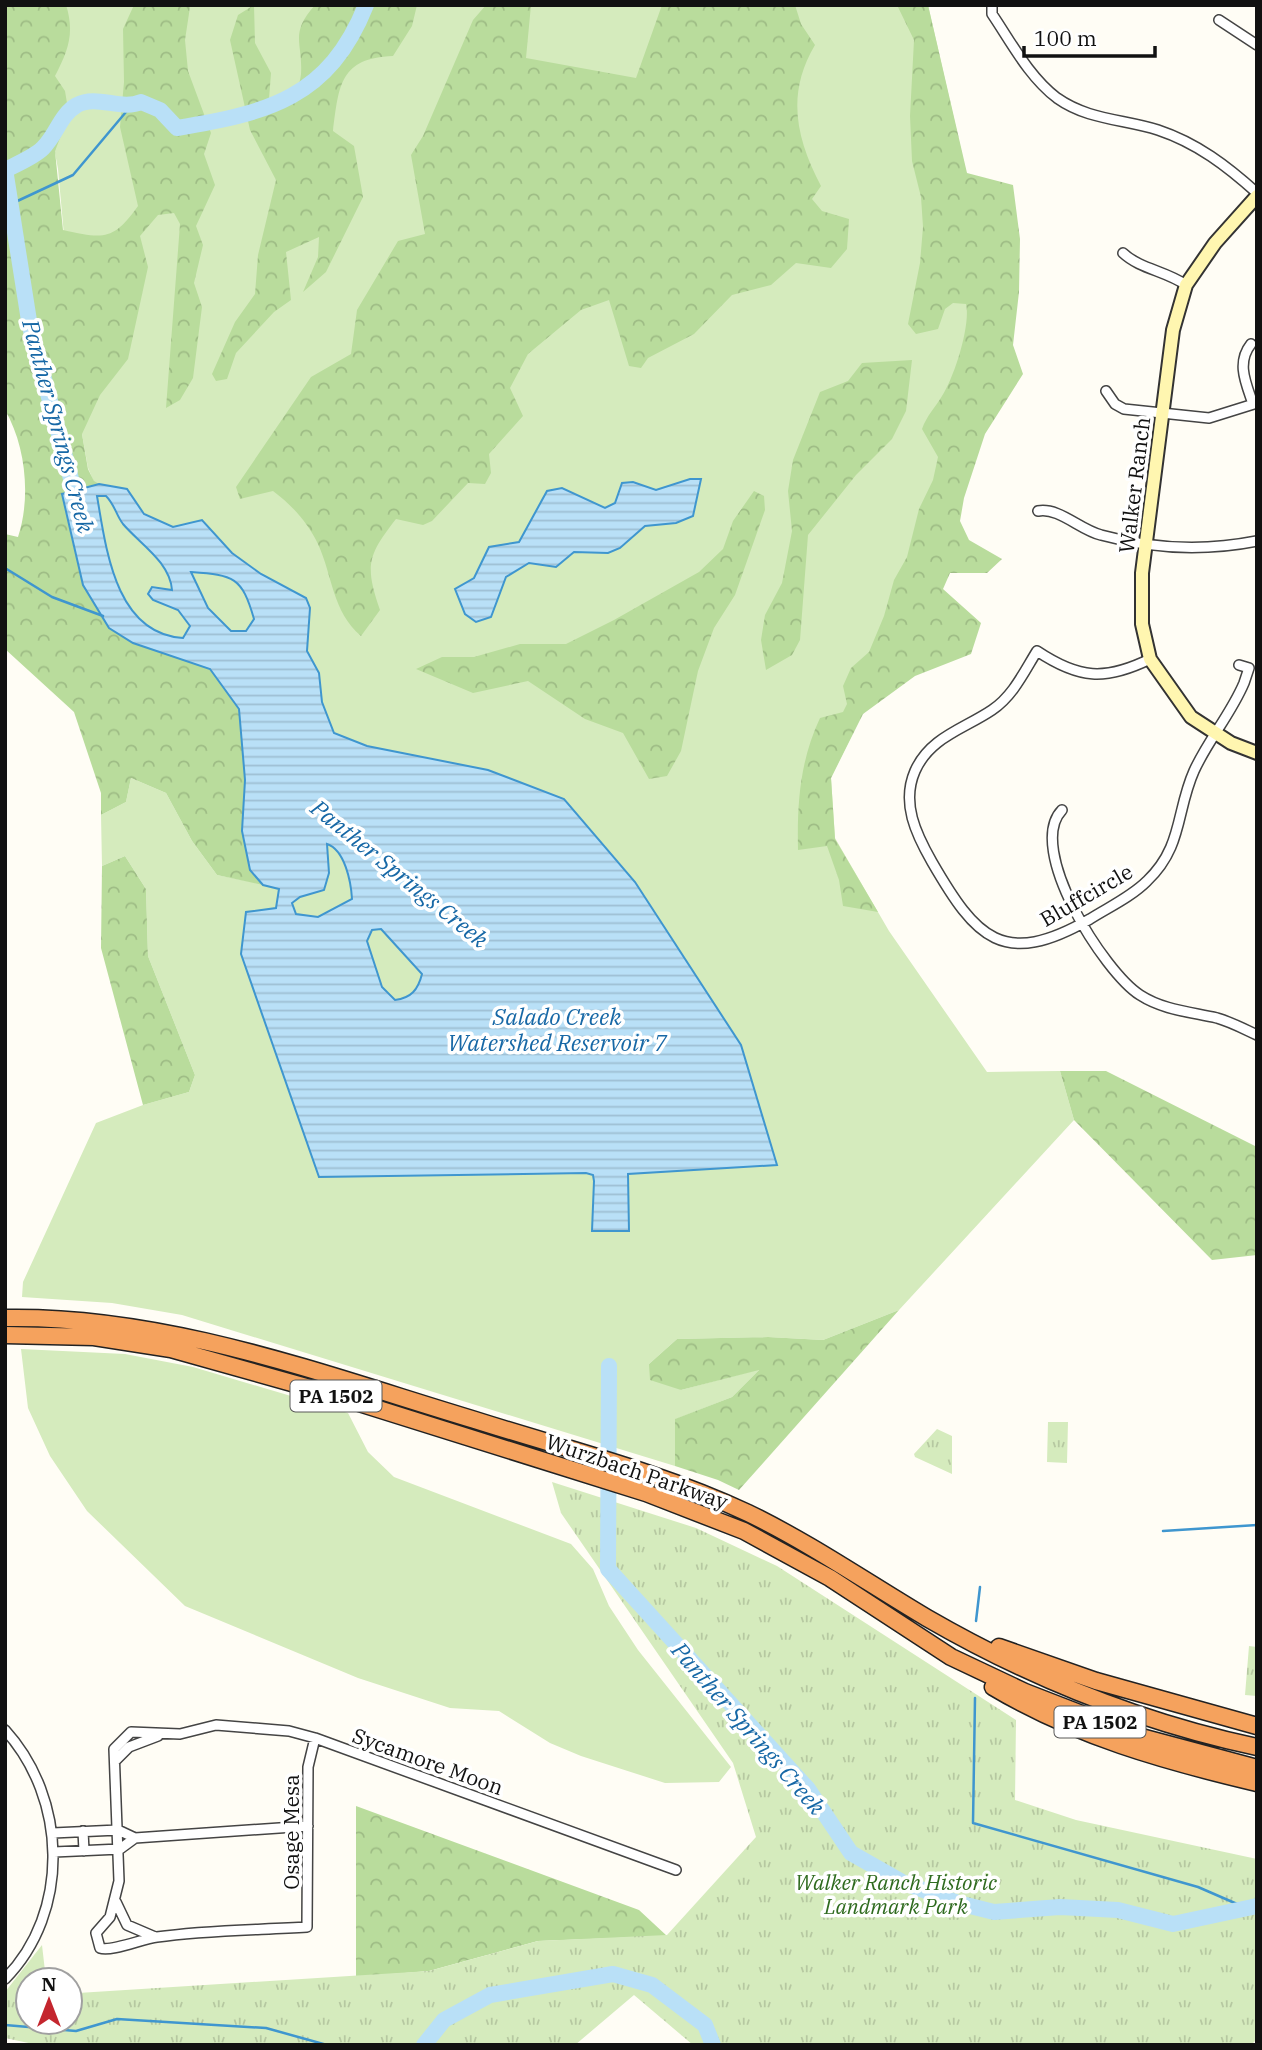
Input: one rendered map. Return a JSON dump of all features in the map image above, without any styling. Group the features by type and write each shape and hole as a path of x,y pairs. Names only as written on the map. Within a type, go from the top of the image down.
{"highway":[{"name":"Wurzbach Parkway","path":"12,1327 109,1321 173,1333 329,1376 645,1473 748,1513 1028,1672 1078,1695 1192,1732 1257,1746"},
{"name":"Wurzbach Parkway","path":"12,1327 171,1349 324,1392 700,1511 793,1557 951,1657 1025,1692 1141,1737 1257,1768"},
{"path":"960,1634 1096,1681 1257,1726"},
{"path":"951,1657 1037,1713 1094,1737 1183,1765 1257,1783"}],"street":[{"path":"992,5 992,14 1021,57 1055,96 1088,114 1136,124 1180,138 1220,162 1257,194"},
{"path":"1219,20 1257,45"},
{"name":"Walker Ranch","path":"1257,194 1215,243 1186,285 1173,330 1146,543 1142,624 1150,659 1184,709 1216,735 1257,753"},
{"path":"1123,253 1133,263 1165,272 1186,285"},
{"path":"1106,391 1115,404 1124,409 1209,418 1255,403 1242,365 1244,353 1251,344"},
{"path":"1038,512 1055,512 1073,524 1101,535 1146,543 1210,548 1257,541"},
{"name":"Bluffcircle","path":"1150,659 1128,669 1097,675 1071,671 1037,651 1006,699 937,741 915,772 910,804 919,839 958,907 977,927 1005,941 1027,944 1051,939 1137,890 1162,864 1178,832 1190,781 1244,683 1249,668 1239,665"},
{"path":"1062,810 1052,827 1052,856 1060,878 1083,922 1119,977 1142,997 1160,1005 1221,1019 1257,1035"},
{"name":"Sycamore Moon","path":"118,1830 113,1779 115,1761 129,1747 160,1735 180,1734 216,1726 289,1731 315,1738 676,1870"},
{"path":"5,1730 25,1755 37,1779 52,1833 54,1852 51,1885 38,1929 15,1969 5,1979"},
{"name":"Osage Mesa","path":"156,1937 307,1927 308,1767 315,1738"},
{"path":"52,1833 118,1830 135,1838 308,1826"},
{"path":"118,1830 120,1849 116,1902 110,1917 96,1933 100,1948 112,1950 124,1943 156,1937"},
{"path":"83,1831 84,1851"},
{"path":"54,1852 120,1849 135,1838"},
{"path":"116,1902 127,1925 156,1937"}],"green space":[{"path":"5,5 66,5 70,24 69,42 55,76 65,91 69,115 55,151 63,230 98,236 106,235 122,226 138,206 120,127 124,82 123,29 134,5 190,7 185,40 188,71 211,133 204,154 215,185 196,226 203,245 194,283 202,307 193,378 180,400 166,408 180,224 174,213 158,215 140,236 148,267 128,359 100,395 82,434 88,469 94,481 99,484 62,495 133,643 210,669 239,709 245,780 242,831 250,870 263,885 217,875 192,841 166,793 131,778 126,802 101,815 101,793 74,712 5,649 5,534 18,537 25,489 18,440 5,410"},
{"path":"27,5 928,5 975,211 986,347 894,649 831,778 835,838 889,931 987,1072 1060,1071 1074,1120 899,1310 823,1340 768,1337 677,1339 649,1364 681,1390 760,1369 732,1397 676,1419 675,1466 182,1315 112,1303 22,1297 23,1282 96,1123 143,1105 189,1092 195,1075 148,956 146,889 125,856 102,866 101,815 126,802 131,778 166,793 192,841 217,875 263,884 109,628 94,482 88,468 82,434 58,169"},
{"path":"254,5 255,43 271,73 268,112 294,102 301,74 300,31 315,5 417,5 412,26 393,56 375,58 352,68 341,88 333,131 354,146 363,197 326,272 303,292 318,257 319,237 286,252 291,300 274,312 236,353 227,379 216,381 212,374 235,322 255,294 258,255 276,180 250,130 230,40 238,15"},
{"path":"486,5 531,5 526,58 636,78 662,5 795,5 801,24 815,45 800,81 798,98 800,133 821,186 812,199 822,211 849,219 847,249 831,268 796,263 771,285 732,295 694,334 648,358 641,368 629,366 609,300 581,310 528,354 510,388 523,416 489,454 491,473 485,484 468,483 432,521 423,525 396,519 386,532 374,552 371,572 380,610 361,636 344,616 318,544 299,515 273,491 240,499 236,487 311,377 351,354 357,310 398,241 425,234 411,155 423,136 473,20"},
{"path":"897,5 928,5 967,173 1013,185 1020,239 1019,292 1013,345 1023,374 985,434 964,498 960,521 969,540 1002,559 987,573 950,573 943,589 981,623 971,654 915,676 863,714 831,778 835,839 878,912 843,906 839,880 827,846 798,850 798,832 801,782 813,734 820,718 843,712 847,704 843,686 851,668 869,652 884,616 894,580 907,557 919,509 933,480 938,457 922,429 952,377 966,325 966,304 953,303 945,309 938,329 916,334 908,324 920,263 923,227 921,197 912,161 910,116 914,40"},
{"path":"912,360 906,411 892,439 856,475 808,535 800,640 792,655 766,670 761,640 765,615 782,583 792,531 788,491 793,460 820,392 848,381 862,363"},
{"path":"754,491 764,496 765,510 735,595 714,628 698,671 681,751 667,776 649,779 623,733 585,719 528,681 473,693 416,669 442,657 474,657 520,644 566,644 614,620 699,572 723,549 733,521"},
{"path":"125,856 146,889 148,956 195,1075 189,1092 143,1105 101,948 102,866"},
{"path":"1060,1071 1106,1071 1257,1147 1257,1255 1212,1260 1074,1120"},
{"path":"899,1310 739,1490 675,1466 675,1419 732,1397 759,1370 681,1390 650,1380 649,1364 677,1339 768,1337 823,1340"},
{"path":"21,1349 125,1354 193,1367 348,1413 368,1452 394,1477 571,1544 593,1569 609,1606 638,1650 731,1767 719,1782 665,1783 550,1743 499,1711 450,1708 358,1678 185,1606 87,1511 50,1456 28,1408"},
{"path":"1048,1422 1068,1422 1067,1463 1047,1462"},
{"path":"937,1429 952,1436 952,1474 915,1457 914,1454"},
{"name":"Walker Ranch Historic Landmark Park","path":"552,1482 696,1528 777,1566 1016,1720 1015,1800 1076,1820 1257,1859 1257,2039 1251,2045 693,2045 634,1995 575,2045 38,2045 5,2038 5,1992 14,1981 14,2036 84,2036 84,1993 429,1971 538,1941 667,1935 756,1837 733,1763 561,1513"},
{"path":"1249,1646 1257,1647 1257,1696 1245,1695"},
{"path":"356,1806 639,1910 667,1936 538,1941 429,1971 356,1977"},
{"name":"Walker Ranch Historic Landmark Park","path":"42,1945 44,1966 25,1966"}],"water":[{"path":"690,479 701,479 693,516 676,523 645,526 620,548 608,553 574,552 556,567 529,563 506,577 491,617 476,622 465,614 455,589 474,578 489,547 519,542 547,491 562,488 605,508 615,503 622,483 633,482 656,490"},
{"name":"Salado Creek Watershed Reservoir 7","path":"99,484 127,489 144,514 173,527 202,520 232,553 261,574 306,598 310,608 307,651 319,673 322,702 334,733 367,746 488,770 564,799 635,882 741,1045 777,1165 628,1174 629,1231 592,1231 594,1181 593,1175 586,1173 319,1177 241,954 246,912 276,908 279,889 263,885 250,870 242,831 245,780 239,709 210,669 133,643 109,628 83,585 62,494","holes":["97,496 106,496 123,524 166,571 172,590 152,587 148,594 153,600 178,610 190,626 183,638 160,633 142,621 128,605 110,563","191,572 227,577 234,581 245,594 254,619 246,631 231,631 208,608","327,844 333,847 343,860 352,899 318,917 296,914 292,903 300,897 324,890 329,873","381,929 422,974 416,989 410,995 395,1000 382,987 367,941 372,930"]}],"waterway":[{"name":"Panther Springs Creek","path":"5,170 39,151 48,143 66,114 85,102 125,105 141,102 160,110 177,128 240,116 292,96 314,81 334,61 351,36 366,5"},
{"name":"Panther Springs Creek","path":"11,204 73,175 131,106"},
{"name":"Panther Springs Creek","path":"5,169 30,327 80,512"},
{"path":"5,568 52,597 103,616"},
{"name":"Panther Springs Creek","path":"609,1366 608,1569 808,1789 851,1853 902,1882 958,1903 994,1912 1060,1907 1118,1910 1173,1924 1257,1906"},
{"path":"1163,1531 1257,1525"},
{"path":"976,1621 980,1587"},
{"path":"975,1698 973,1823 1198,1887 1244,1907"},
{"path":"1255,1906 1257,1892"},
{"path":"424,2045 444,2020 490,1995 613,1974 652,1985 705,2025 713,2045"},
{"path":"5,2025 76,2031 117,2019 266,2028 327,2045"}]}
